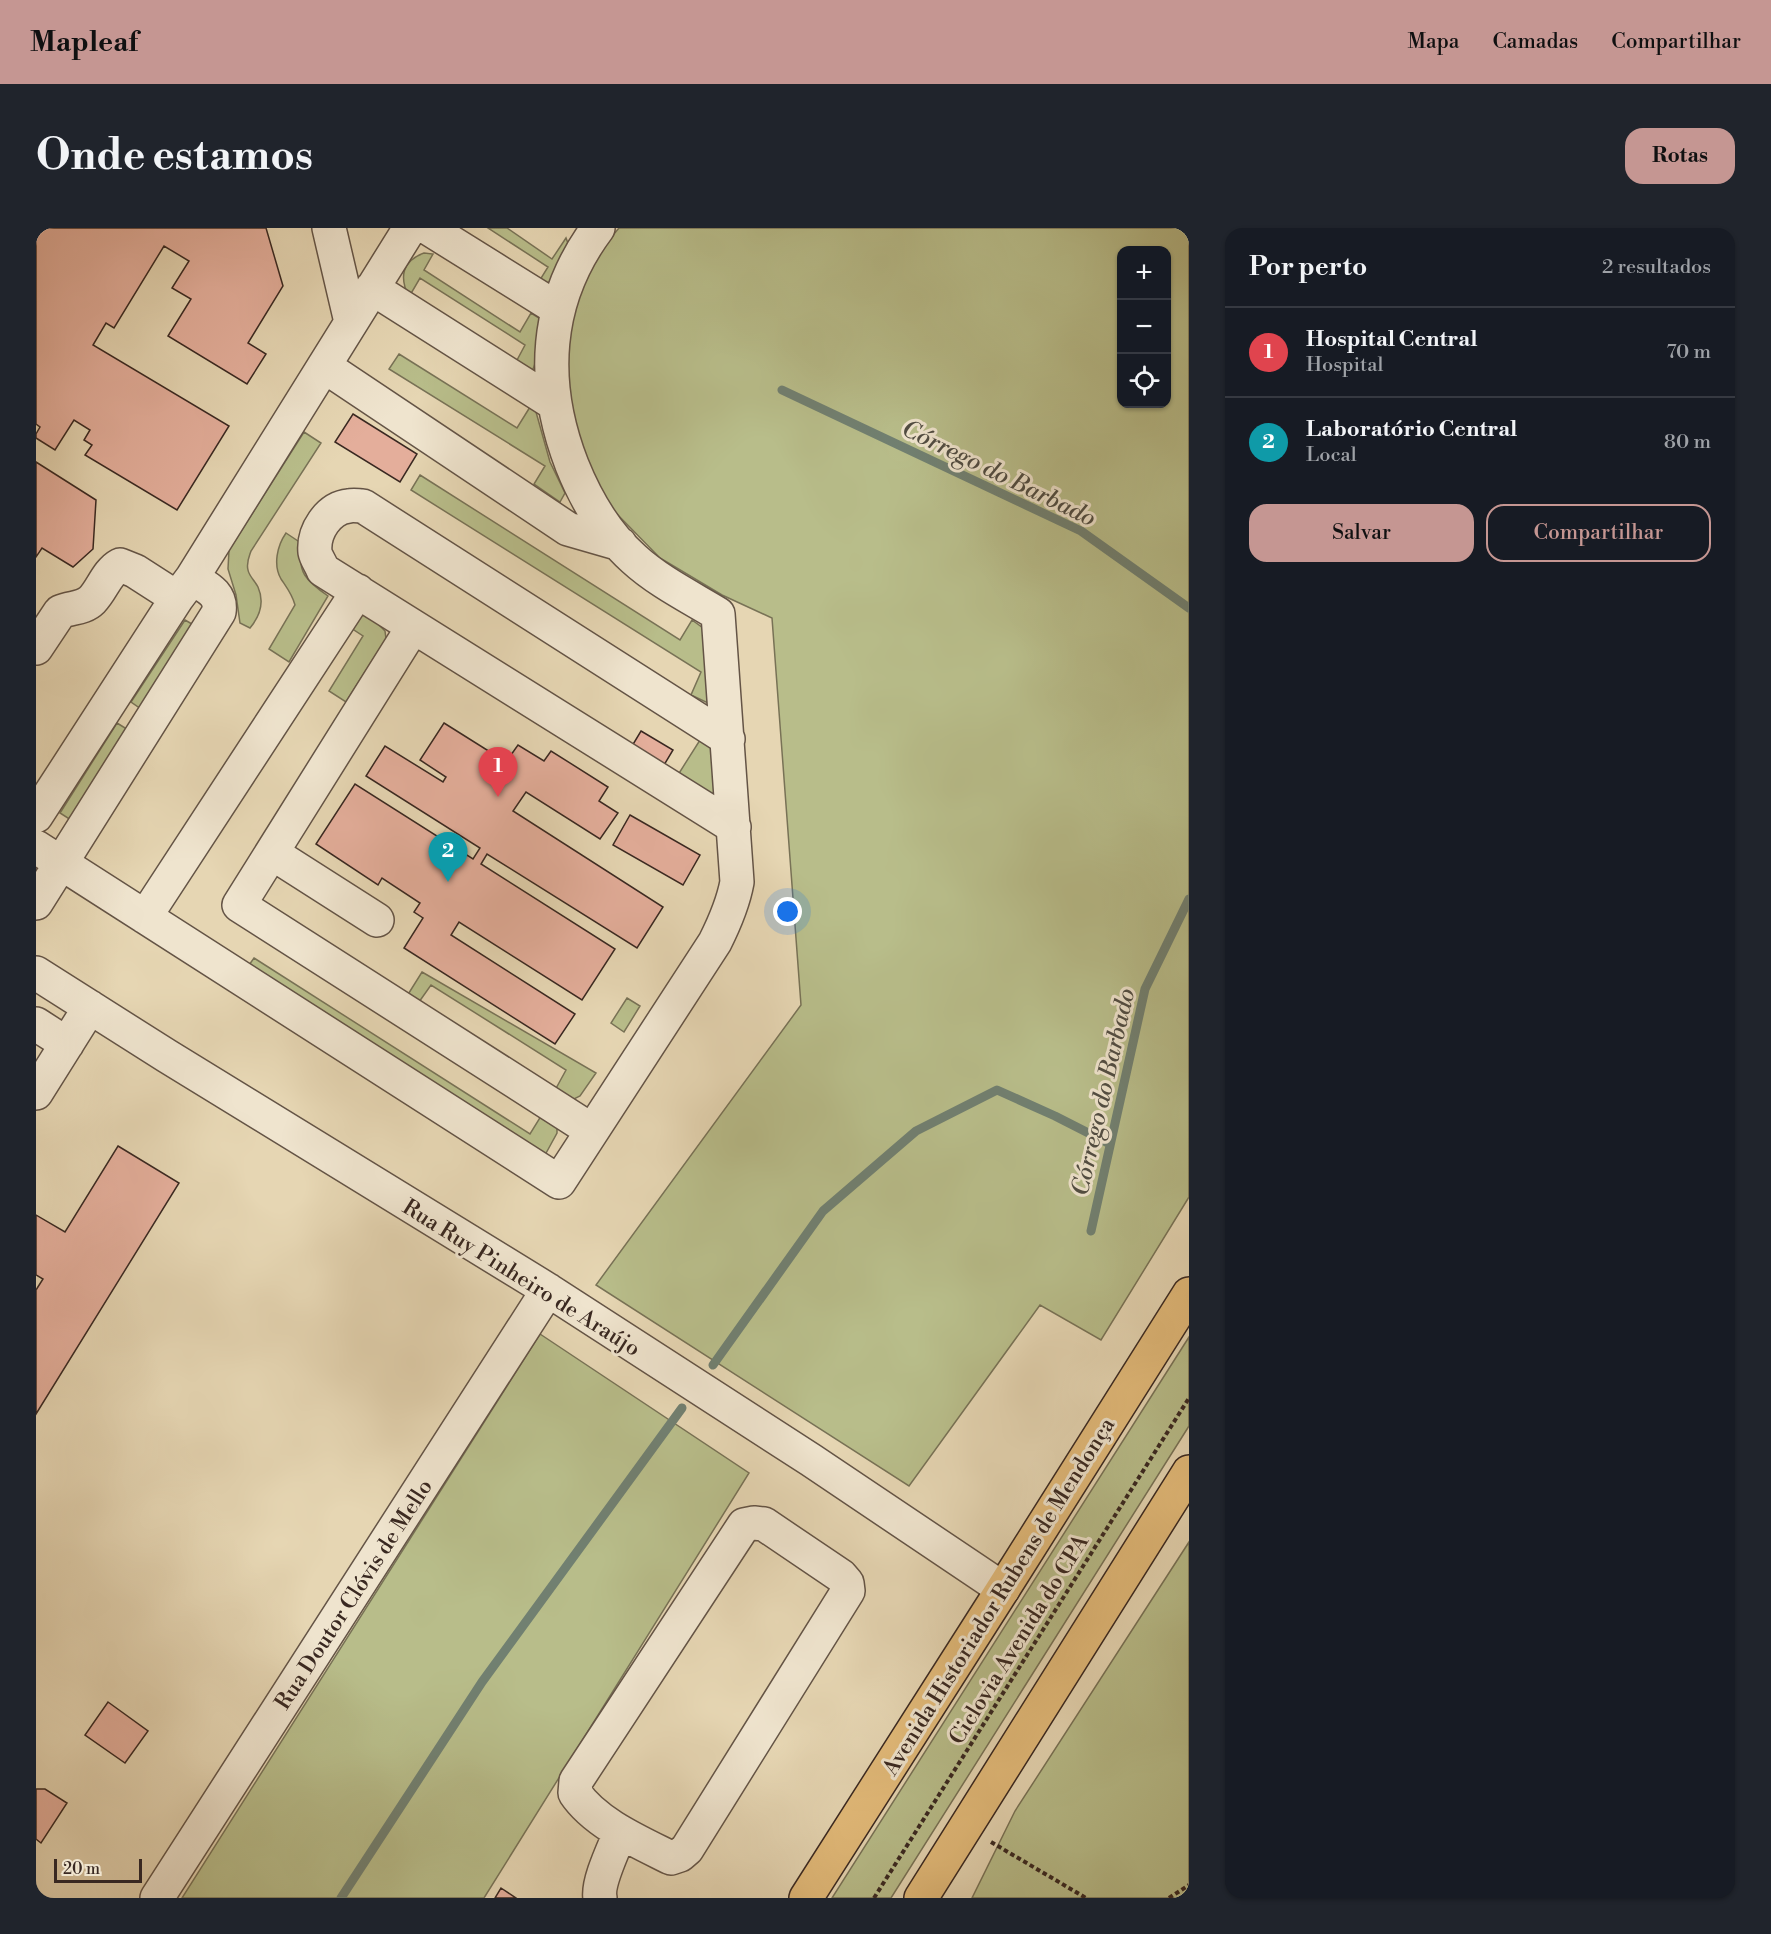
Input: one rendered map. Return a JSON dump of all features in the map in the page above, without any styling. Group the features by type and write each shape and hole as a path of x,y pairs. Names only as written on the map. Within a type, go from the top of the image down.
{"main road":[{"name":"Avenida Historiador Rubens de Mendonça","path":"806,1898 1189,1294"},
{"path":"921,1898 1189,1472"}],"street":[{"path":"329,228 351,322"},
{"path":"36,816 185,588 410,228"},
{"path":"428,228 558,309"},
{"path":"49,855 559,1182 715,942 728,917 737,882 718,614 652,573 620,544 596,513 579,482 564,442 555,404 552,351 558,309 565,284 589,231"},
{"path":"372,288 555,404"},
{"path":"324,366 568,529 620,544"},
{"path":"728,739 363,506 347,506 331,513 322,524 315,539 315,554 323,570 734,827"},
{"path":"36,648 60,612 77,608 91,601 116,566 120,565 185,588 216,595 220,601 219,612 149,722 49,855 36,903"},
{"path":"145,917 358,591"},
{"path":"413,627 239,905 591,1130"},
{"path":"111,700 149,722"},
{"path":"272,853 377,920"},
{"name":"Rua Ruy Pinheiro de Araújo","path":"36,973 494,1259 548,1290 811,1460 1003,1589"},
{"path":"36,1093 90,1007"},
{"path":"36,1024 67,1044"},
{"name":"Rua Doutor Clóvis de Mello","path":"157,1898 548,1290"},
{"path":"764,1524 841,1576 847,1583 848,1591 687,1849 671,1858 620,1833 581,1802 575,1793 576,1782 744,1525 764,1524"},
{"path":"600,1898 601,1884 620,1833"}],"path":[{"name":"Ciclovia Avenida do CPA","path":"874,1898 1189,1398"},
{"path":"966,1827 1086,1898"},
{"path":"1169,1898 1189,1885"}],"green space":[{"path":"488,228 507,228 552,259 566,238 569,246 551,283 546,286 538,283 548,267"},
{"path":"619,228 1189,228 1189,1197 1101,1340 1040,1305 909,1486 596,1285 801,1005 772,618 722,595 660,558 611,508 577,443 564,393 567,322 592,260"},
{"path":"424,253 433,254 424,270 520,332 531,313 539,318 539,346 531,373 516,362 525,345 420,278 409,297 404,283 404,270 411,260"},
{"path":"399,354 517,428 530,407 536,412 550,462 565,493 560,502 534,484 545,466 389,369"},
{"path":"304,432 321,443 251,551 248,560 249,572 258,587 261,598 259,614 250,628 240,623 236,595 228,569 229,550"},
{"path":"420,475 680,640 692,620 703,628 708,703 691,695 701,672 411,490"},
{"path":"286,533 304,545 301,554 302,569 309,581 328,596 289,662 269,649 295,605 277,568 278,550"},
{"path":"358,612 377,623 385,631 386,639 346,702 329,691 363,636 348,626"},
{"path":"185,620 199,628 144,711 131,702"},
{"path":"117,723 130,731 74,822 60,813"},
{"path":"700,740 712,747 715,801 676,778"},
{"path":"254,958 530,1134 541,1116 557,1127 557,1133 545,1155 249,965"},
{"path":"422,972 596,1073 580,1096 574,1099 554,1092 566,1070 431,985 419,1002 407,996"},
{"path":"627,998 640,1006 624,1032 611,1023"},
{"path":"540,1334 749,1473 484,1898 182,1898"},
{"path":"1189,1337 1189,1426 891,1898 832,1898"},
{"path":"1189,1542 1189,1898 972,1898 1015,1811"}],"building":[{"path":"36,228 266,228 283,286 248,343 266,354 247,384 168,336 191,299 172,288 189,261 164,246 114,328 106,323 93,345 229,426 177,510 85,455 92,445 84,440 90,430 74,420 55,450 36,438 40,427 36,424"},
{"path":"353,414 417,454 400,482 335,442"},
{"path":"36,462 96,500 93,549 73,567 42,548 36,557"},
{"path":"444,723 506,762 518,745 544,761 551,751 608,787 599,801 618,813 600,839 526,792 513,811 663,907 637,948 487,854 481,864 615,949 582,1000 459,922 451,935 575,1014 555,1044 404,948 423,918 414,912 420,903 382,878 378,885 316,844 355,784 473,859 480,848 366,776 385,746 443,782 446,777 420,760"},
{"path":"641,731 673,750 664,765 632,746"},
{"path":"630,815 700,855 683,885 613,845"},
{"path":"118,1146 179,1183 36,1414 36,1290 43,1279 36,1275 36,1215 65,1232"},
{"path":"108,1702 148,1731 125,1763 85,1735"},
{"path":"36,1789 45,1789 67,1803 41,1843 36,1839"},
{"path":"501,1888 516,1898 495,1898"}],"waterway":[{"name":"Córrego do Barbado","path":"782,390 1081,531 1189,608"},
{"name":"Córrego do Barbado","path":"1091,1231 1145,989 1189,899"},
{"path":"713,1365 823,1211 916,1131 997,1090 1110,1144"},
{"path":"341,1898 482,1682 682,1408"}],"place":[{"name":"Hospital Central","path":"498,797"},
{"name":"Laboratório Central","path":"448,882"}]}
